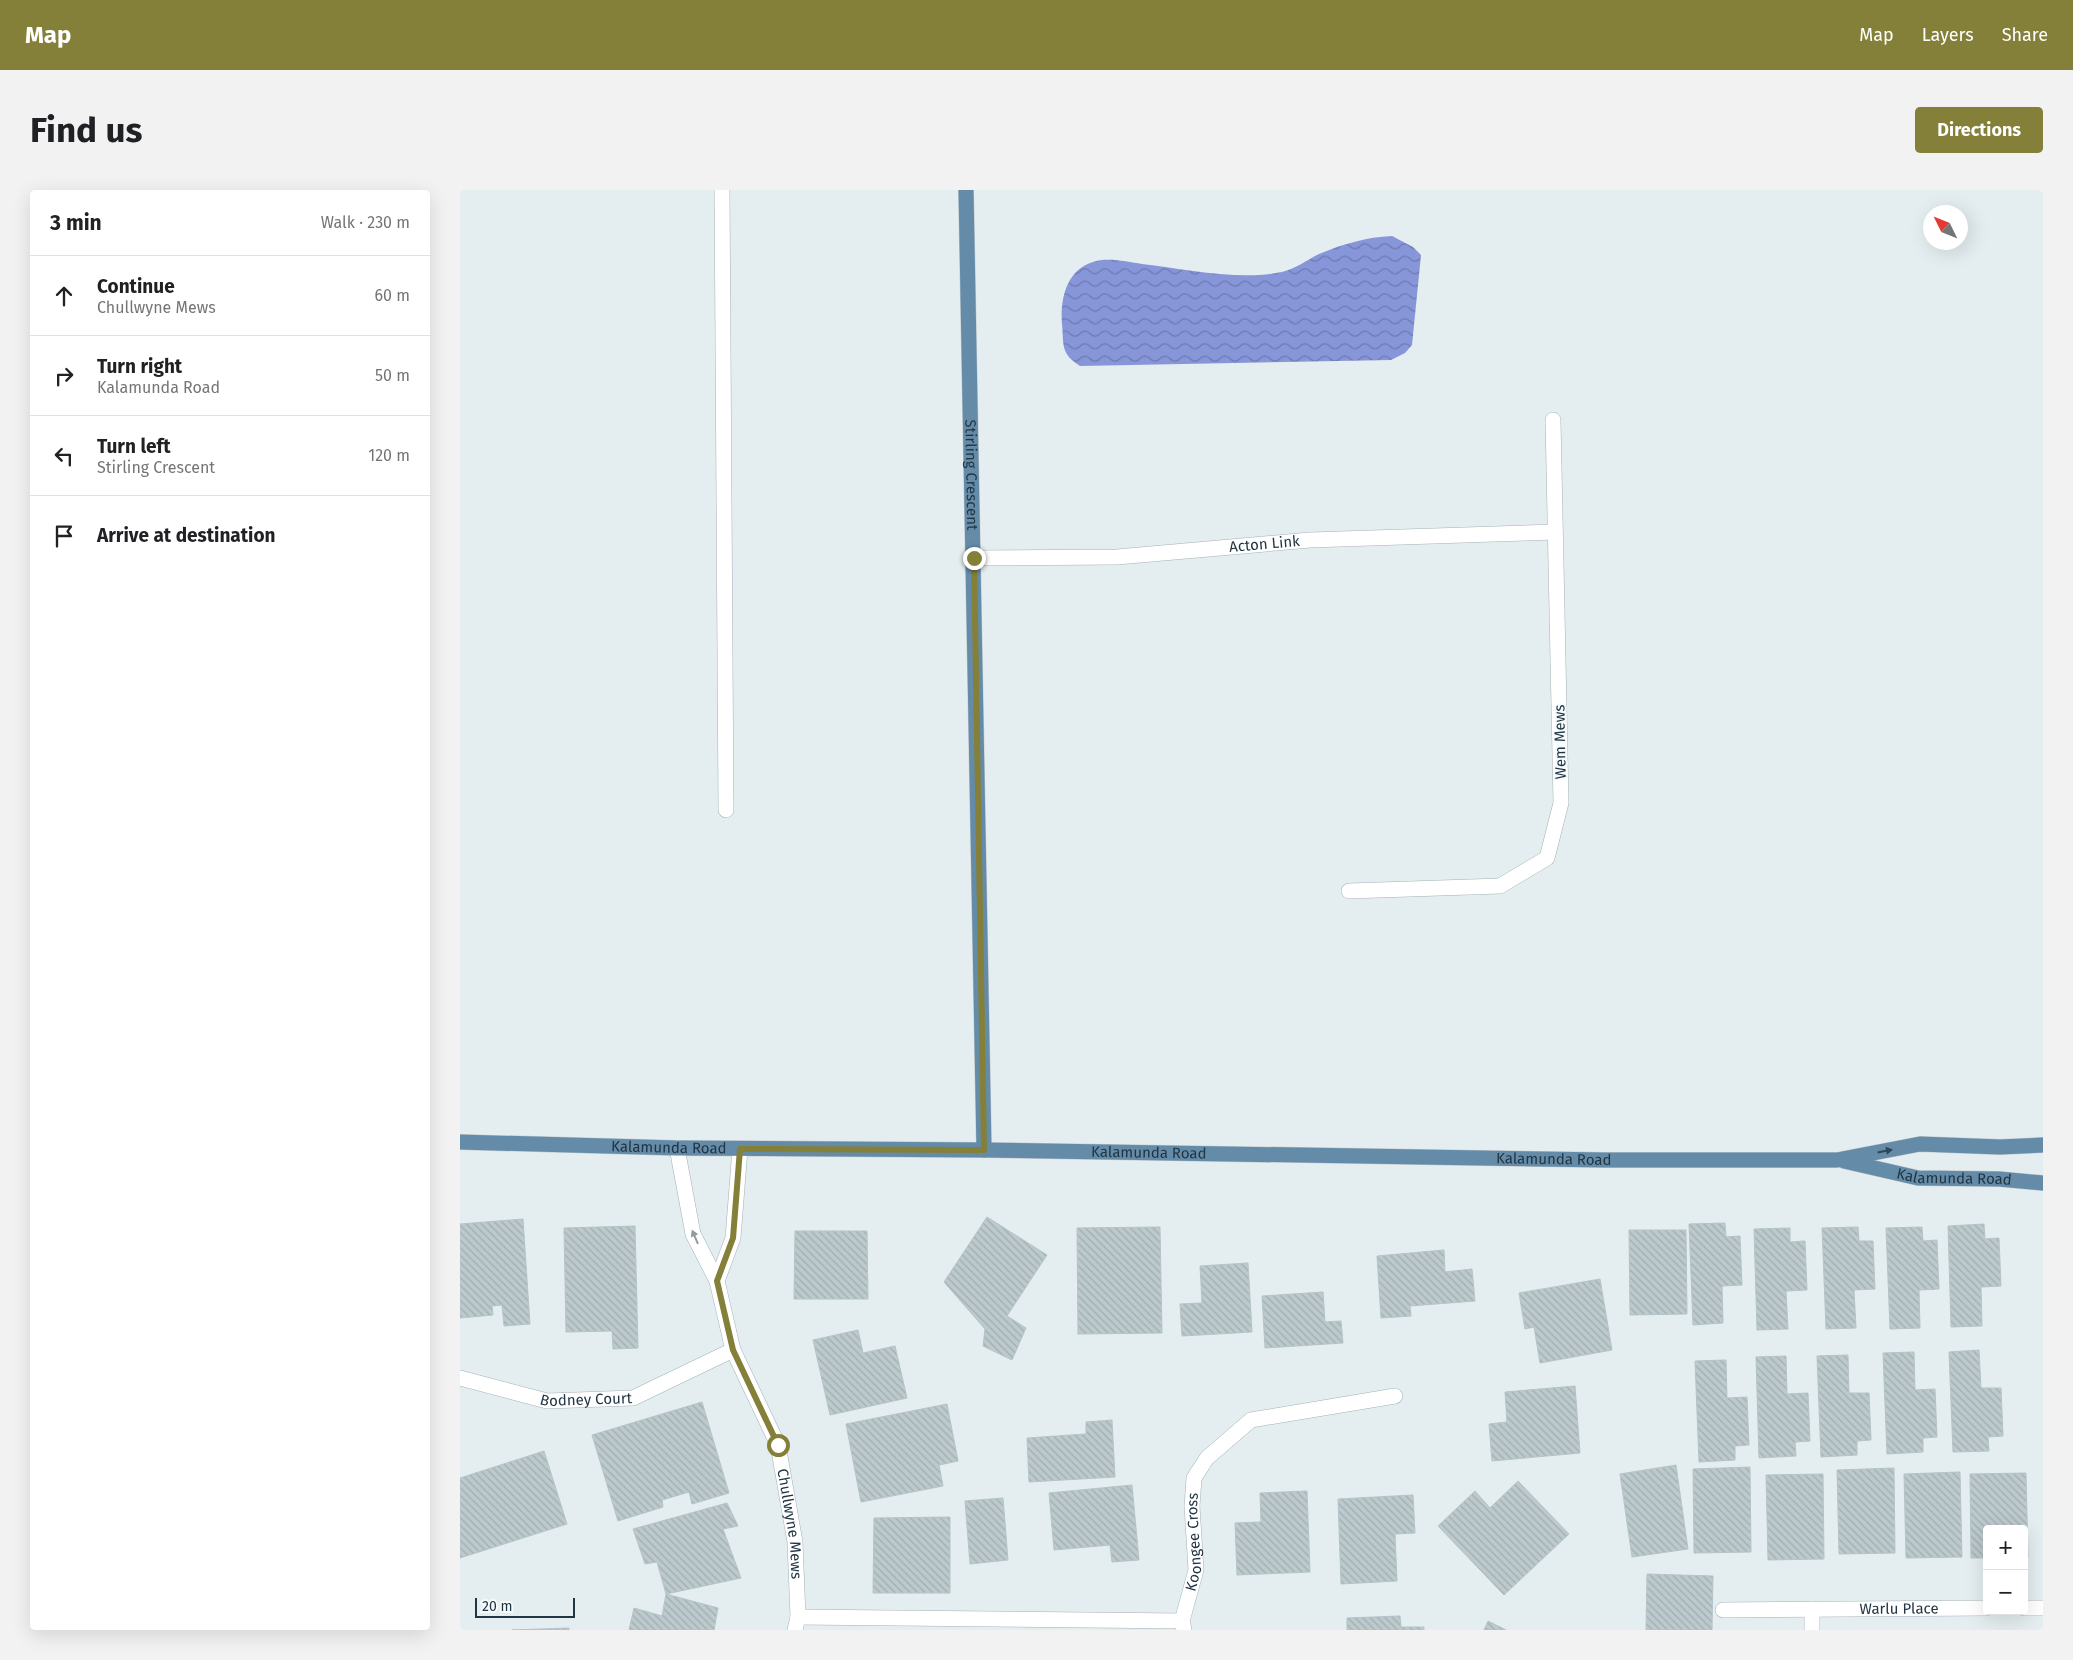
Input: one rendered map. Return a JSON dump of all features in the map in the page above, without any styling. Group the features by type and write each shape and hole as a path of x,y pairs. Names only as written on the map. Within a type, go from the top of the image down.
{"main road":[{"name":"Stirling Crescent","path":"966,190 984,1150"},
{"name":"Kalamunda Road","path":"460,1142 740,1149 984,1150 1605,1160 1837,1160 1920,1144 2000,1147 2043,1145"},
{"name":"Kalamunda Road","path":"1837,1160 1918,1178 2000,1179 2043,1183"}],"street":[{"path":"722,190 726,810"},
{"name":"Wem Mews","path":"1349,891 1500,886 1547,858 1561,803 1553,420"},
{"name":"Acton Link","path":"974,558 1117,558 1310,540 1555,532"},
{"name":"Chullwyne Mews","path":"677,1148 693,1234 717,1281 733,1350 778,1445 795,1542 796,1623"},
{"path":"717,1281 733,1238 740,1149"},
{"name":"Bodney Court","path":"460,1378 547,1401 634,1398 733,1350"},
{"name":"Koongee Cross","path":"796,1623 1183,1626 1196,1570 1192,1506 1194,1478 1207,1458 1251,1420 1395,1396"},
{"name":"Warlu Place","path":"1724,1610 1983,1608"},
{"path":"2028,1608 2043,1608"},
{"path":"1812,1609 1812,1630"}],"water":[{"path":"1392,236 1413,247 1421,255 1412,345 1405,353 1391,360 1080,366 1069,357 1064,348 1062,305 1067,287 1076,272 1093,262 1118,260 1230,275 1265,274 1287,271 1319,254 1346,244 1364,239"}],"building":[{"path":"987,1217 1047,1255 1007,1316 1026,1328 1012,1360 983,1346 985,1329 944,1282"},
{"path":"523,1219 530,1324 504,1326 502,1305 492,1306 493,1315 460,1318 460,1224"},
{"path":"1725,1223 1726,1237 1740,1236 1742,1285 1722,1286 1723,1323 1693,1325 1689,1224"},
{"path":"1984,1224 1985,1239 1999,1238 2001,1286 1981,1287 1982,1326 1951,1327 1948,1226"},
{"path":"635,1226 638,1348 613,1349 612,1331 566,1332 564,1228"},
{"path":"1160,1227 1162,1333 1078,1334 1077,1228"},
{"path":"1858,1227 1859,1241 1873,1241 1875,1289 1854,1290 1856,1328 1826,1329 1822,1228"},
{"path":"1922,1227 1923,1241 1937,1240 1939,1289 1919,1290 1920,1328 1890,1329 1886,1228"},
{"path":"1790,1228 1790,1242 1805,1241 1807,1290 1786,1291 1788,1329 1757,1330 1754,1229"},
{"path":"1629,1230 1686,1230 1687,1314 1630,1315"},
{"path":"795,1231 867,1231 868,1299 794,1299"},
{"path":"1444,1250 1445,1272 1472,1269 1475,1301 1410,1306 1411,1316 1381,1318 1377,1256"},
{"path":"1248,1263 1252,1332 1182,1336 1180,1304 1202,1303 1200,1266"},
{"path":"1600,1279 1612,1350 1540,1363 1534,1327 1525,1329 1519,1293"},
{"path":"1323,1292 1325,1322 1341,1321 1343,1343 1265,1348 1262,1296"},
{"path":"858,1330 863,1353 895,1346 907,1398 830,1415 813,1340"},
{"path":"1979,1350 1981,1388 2001,1388 2003,1436 1988,1437 1989,1451 1953,1452 1949,1352"},
{"path":"1914,1352 1915,1390 1935,1389 1937,1437 1923,1438 1923,1452 1887,1454 1883,1353"},
{"path":"1848,1355 1849,1393 1869,1393 1871,1440 1857,1441 1857,1455 1821,1457 1817,1356"},
{"path":"1786,1356 1787,1394 1808,1393 1810,1441 1795,1442 1796,1456 1759,1458 1756,1357"},
{"path":"1726,1360 1727,1398 1747,1397 1749,1445 1735,1446 1735,1460 1699,1462 1695,1361"},
{"path":"1575,1386 1580,1453 1492,1461 1489,1424 1507,1422 1505,1392"},
{"path":"702,1402 729,1493 692,1504 689,1492 662,1500 663,1507 618,1521 592,1435"},
{"path":"947,1404 958,1461 939,1465 943,1486 861,1502 846,1424"},
{"path":"1112,1420 1115,1477 1029,1482 1027,1438 1086,1434 1086,1422"},
{"path":"544,1451 567,1524 460,1558 460,1478"},
{"path":"1676,1465 1688,1549 1632,1557 1620,1474"},
{"path":"1750,1467 1751,1552 1694,1553 1693,1469"},
{"path":"1894,1468 1895,1553 1839,1554 1837,1470"},
{"path":"1960,1472 1962,1557 1906,1558 1904,1474"},
{"path":"2026,1473 2027,1525 1983,1525 1983,1558 1971,1558 1970,1474"},
{"path":"1823,1474 1824,1559 1768,1560 1766,1475"},
{"path":"1518,1481 1569,1534 1504,1595 1438,1526 1475,1491 1490,1508"},
{"path":"1132,1485 1139,1560 1112,1562 1110,1545 1054,1550 1049,1493"},
{"path":"1307,1491 1310,1572 1237,1575 1235,1523 1261,1522 1260,1493"},
{"path":"1413,1495 1415,1533 1395,1534 1397,1581 1341,1584 1338,1499"},
{"path":"1003,1498 1008,1560 970,1564 965,1501"},
{"path":"727,1503 738,1526 723,1529 741,1578 666,1594 657,1562 645,1564 633,1529"},
{"path":"950,1517 950,1593 873,1593 874,1518"},
{"path":"1647,1574 1713,1576 1712,1630 1646,1630"},
{"path":"666,1594 718,1608 714,1630 629,1630 634,1608 662,1616"},
{"path":"1400,1616 1401,1627 1424,1627 1424,1630 1347,1630 1347,1618"},
{"path":"1488,1621 1506,1630 1484,1630"},
{"path":"569,1628 569,1630 512,1630"}],"route":[{"path":"778,1445 733,1350 717,1281 733,1238 740,1149 984,1150 974,558"}]}
